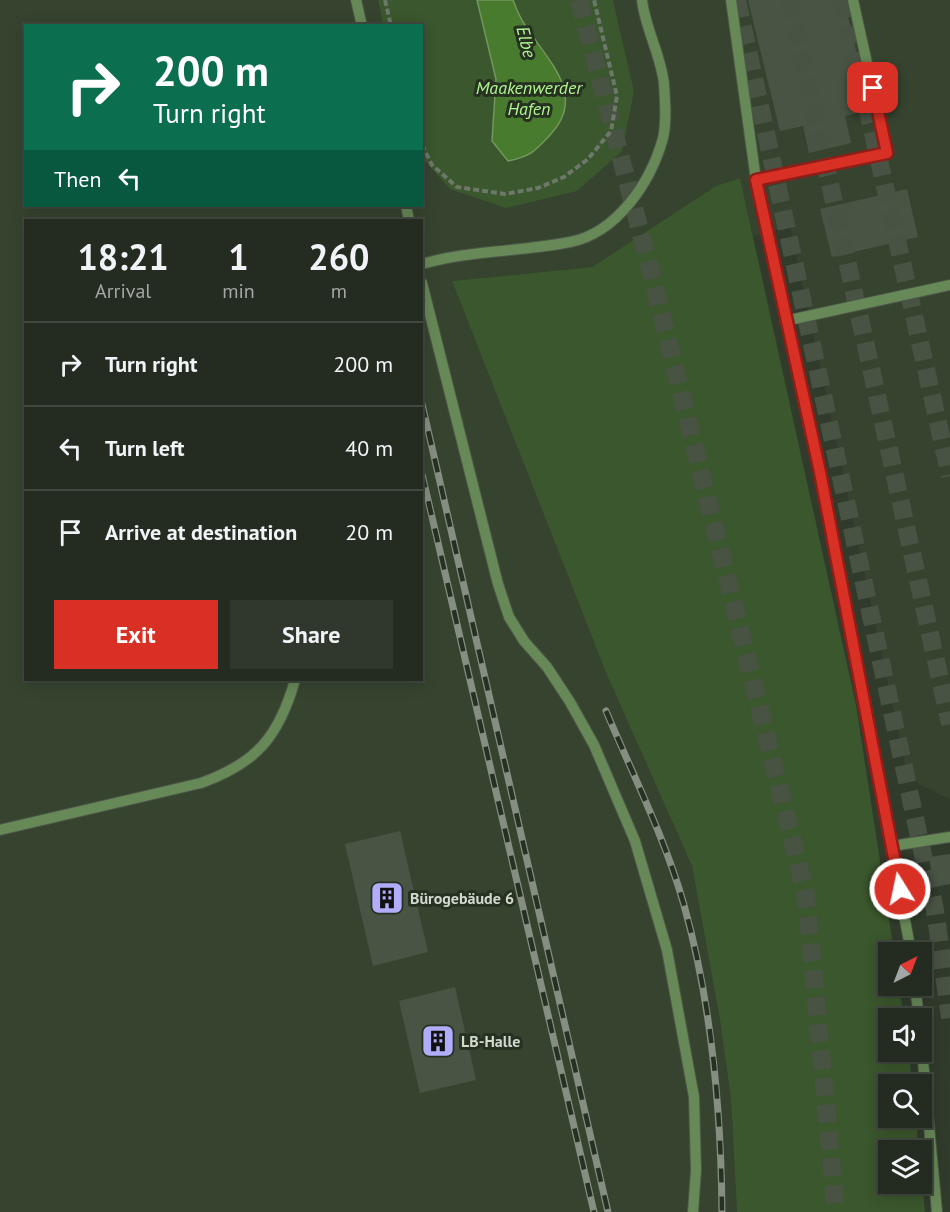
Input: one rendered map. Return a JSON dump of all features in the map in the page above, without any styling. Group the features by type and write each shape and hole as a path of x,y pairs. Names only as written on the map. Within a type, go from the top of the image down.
{"lane":[{"path":"356,0 362,24"},
{"path":"423,264 444,257 572,242 593,235 628,204 643,186 654,163 664,127 663,80 642,0"},
{"path":"731,0 756,180 785,321 820,472 909,942"},
{"path":"756,180 887,153 853,0"},
{"path":"785,321 950,285"},
{"path":"423,287 498,584 509,616 524,641 547,667 594,745 635,841 667,950 694,1097 696,1170 693,1212"},
{"path":"0,830 201,783 229,773 251,759 266,743 286,711 294,681"},
{"path":"892,846 950,837"},
{"path":"923,1062 938,1212"}],"path":[{"path":"386,0 391,24"},
{"path":"423,147 432,165 457,187 505,194 538,188 564,177 588,159 611,131 616,96 594,0"}],"shaded area":[{"path":"0,0 378,0 383,24 24,24 24,207 423,207 423,159 450,189 634,91 613,0 950,0 950,799 919,784 906,768 790,226 753,236 740,178 716,186 592,267 452,281 607,675 692,866 720,1020 731,1099 737,1212 0,1212"},
{"path":"378,0 477,0 496,79 492,141 550,59 524,24 513,0 613,0 634,91 622,151 577,191 506,208 450,189 423,159 423,24 383,24"},
{"path":"740,178 856,705 892,942 878,942 878,996 901,996 902,1008 878,1008 878,1062 910,1062 911,1074 878,1074 878,1128 917,1128 918,1140 878,1140 878,1194 923,1194 925,1212 737,1212 731,1099 720,1020 692,866 607,675 452,281 592,267 716,186"}],"water":[{"name":"Maakenwerder Hafen","path":"477,0 513,0 523,22 553,65 565,92 565,106 561,120 550,135 532,152 508,161 492,141 496,79"}],"building":[{"path":"748,0 844,0 870,110 845,116 851,143 809,153 803,126 780,131"},
{"path":"907,189 918,237 832,257 820,209"},
{"name":"Bürogebäude 6","path":"400,831 428,952 373,966 345,844"},
{"path":"950,854 950,884 934,887 929,857"},
{"name":"LB-Halle","path":"455,987 476,1080 420,1093 399,1001"}],"tunnel":[{"path":"579,0 649,264 806,895 836,1212"},
{"path":"737,0 935,910 950,1018"},
{"path":"789,0 950,724"},
{"path":"843,0 950,476"}],"railway":[{"path":"423,408 608,1212"},
{"path":"423,478 594,1212"},
{"path":"606,711 668,855 694,943 713,1057 720,1134 722,1212"}],"place":[{"name":"Bürogebäude 6","path":"387,898"},
{"name":"LB-Halle","path":"438,1041"}],"route":[{"path":"873,88 887,153 756,180 785,321 820,472 900,889"}],"water label":[{"name":"Elbe","path":"526,42"}]}
